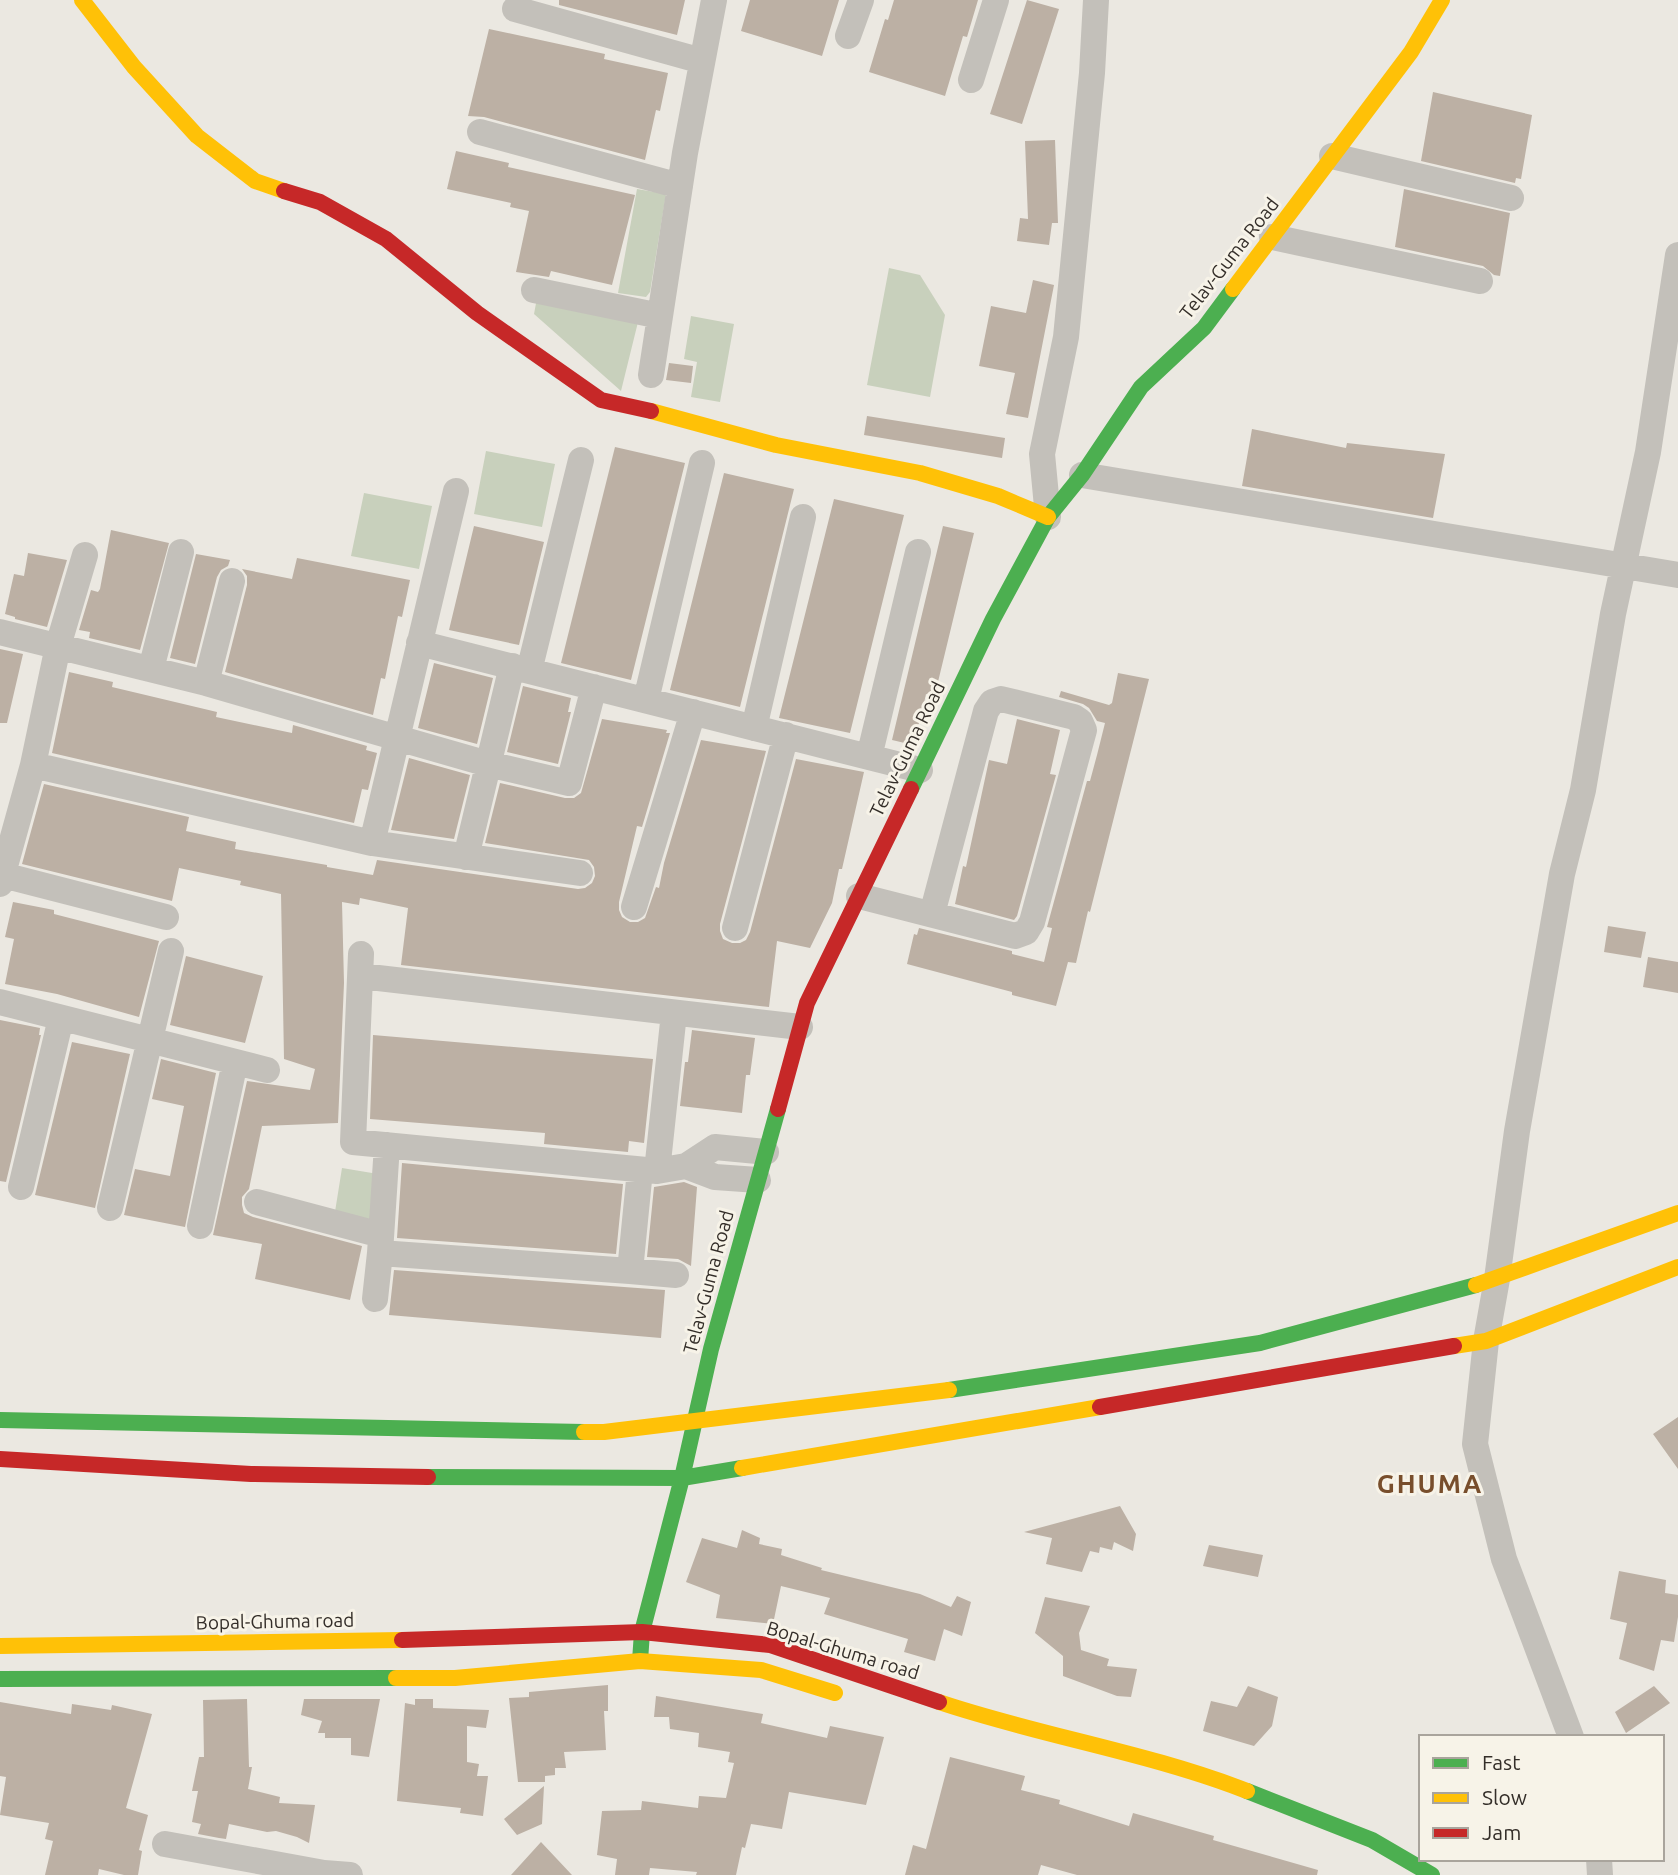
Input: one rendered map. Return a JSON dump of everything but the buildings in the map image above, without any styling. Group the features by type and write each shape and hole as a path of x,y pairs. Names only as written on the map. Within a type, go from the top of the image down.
{"street":[{"path":"82,0 134,67 197,136 255,181 320,201 386,239 477,313 601,400 776,445 920,473 998,496 1048,517 1042,454 1066,337 1092,73 1096,0"},
{"path":"651,375 680,186 714,0"},
{"path":"848,36 861,0"},
{"path":"971,80 996,0"},
{"name":"Telav-Guma Road","path":"640,1661 642,1632 682,1478 711,1349 800,1027 807,1003 859,895 993,619 1048,517 1082,475 1141,387 1204,328 1411,52 1442,0"},
{"path":"515,9 702,61"},
{"path":"480,132 680,186"},
{"path":"1332,156 1511,198"},
{"path":"1272,237 1480,281"},
{"path":"1570,1735 1504,1559 1475,1444 1486,1341 1517,1131 1562,874 1583,790 1613,614 1648,452 1678,254"},
{"path":"534,290 660,316"},
{"path":"466,857 488,764 521,668 581,460"},
{"path":"646,700 702,463"},
{"path":"1082,475 1678,575"},
{"path":"372,843 456,491"},
{"path":"754,727 803,517"},
{"path":"151,669 181,552"},
{"path":"869,757 918,552"},
{"path":"85,555 58,646 33,765 10,809 1,880 166,917"},
{"path":"206,683 232,581"},
{"path":"0,632 206,683 488,764 569,783 594,687"},
{"path":"419,643 920,769"},
{"path":"859,895 1016,936 1026,932 1032,922 1084,730 1080,721 1074,717 1001,699 992,702 986,711 932,914"},
{"path":"634,907 693,712"},
{"path":"734,928 786,736"},
{"path":"33,765 372,843 579,873"},
{"path":"110,1208 171,951"},
{"path":"766,1152 715,1147 687,1166 648,1171 353,1142 361,965 674,1013 800,1027"},
{"path":"0,1002 267,1070"},
{"path":"630,1271 674,1013"},
{"path":"20,1187 61,1018"},
{"path":"200,1226 235,1062"},
{"path":"375,1299 387,1145"},
{"path":"687,1166 715,1177 758,1181"},
{"path":"257,1202 380,1244 676,1275"},
{"path":"0,1420 604,1432 939,1392 1260,1343 1497,1279 1678,1213"},
{"path":"0,1459 251,1474 682,1478 1486,1341 1678,1267"},
{"name":"Bopal-Ghuma road","path":"0,1646 341,1641 642,1632 770,1645 977,1715 1203,1774 1372,1840 1409,1869 1432,1875"},
{"path":"0,1679 455,1678 640,1661 761,1670 850,1698"},
{"path":"165,1844 332,1874"}],"green space":[{"path":"637,189 666,194 650,292 646,297 618,293"},
{"path":"889,268 920,275 945,315 930,397 867,385"},
{"path":"537,298 638,322 621,391 534,314"},
{"path":"691,316 734,324 720,402 691,397 697,362 684,359"},
{"path":"486,451 555,464 542,527 474,514"},
{"path":"364,493 432,506 419,569 351,556"},
{"path":"342,1168 378,1174 370,1224 334,1218"}],"traffic: fast":[{"path":"911,789 993,619 1048,517 1082,475 1141,387 1204,328 1233,289"},
{"path":"640,1661 642,1632 682,1478 711,1349 778,1109"},
{"path":"949,1390 1260,1343 1476,1285"},
{"path":"0,1420 584,1432"},
{"path":"428,1477 682,1478 742,1468"},
{"path":"0,1679 396,1678"},
{"path":"1247,1791 1372,1840 1432,1875"}],"traffic: slow":[{"path":"82,0 134,67 197,136 255,181 284,191"},
{"path":"1233,289 1411,52 1442,0"},
{"path":"651,411 776,445 920,473 998,496 1048,517"},
{"path":"1476,1285 1678,1213"},
{"path":"1454,1346 1486,1341 1678,1267"},
{"path":"584,1432 604,1432 949,1390"},
{"path":"742,1468 1100,1407"},
{"path":"0,1646 402,1640"},
{"path":"396,1678 455,1678 640,1661 761,1670 835,1693"},
{"path":"939,1702 1171,1765 1247,1791"}],"traffic: jam":[{"path":"284,191 320,202 386,239 477,313 601,400 651,411"},
{"path":"778,1109 807,1003 911,789"},
{"path":"1100,1407 1454,1346"},
{"path":"0,1459 251,1474 428,1477"},
{"path":"402,1640 642,1632 770,1645 939,1702"}],"district":[{"name":"GHUMA","path":"1430,1484"}]}
